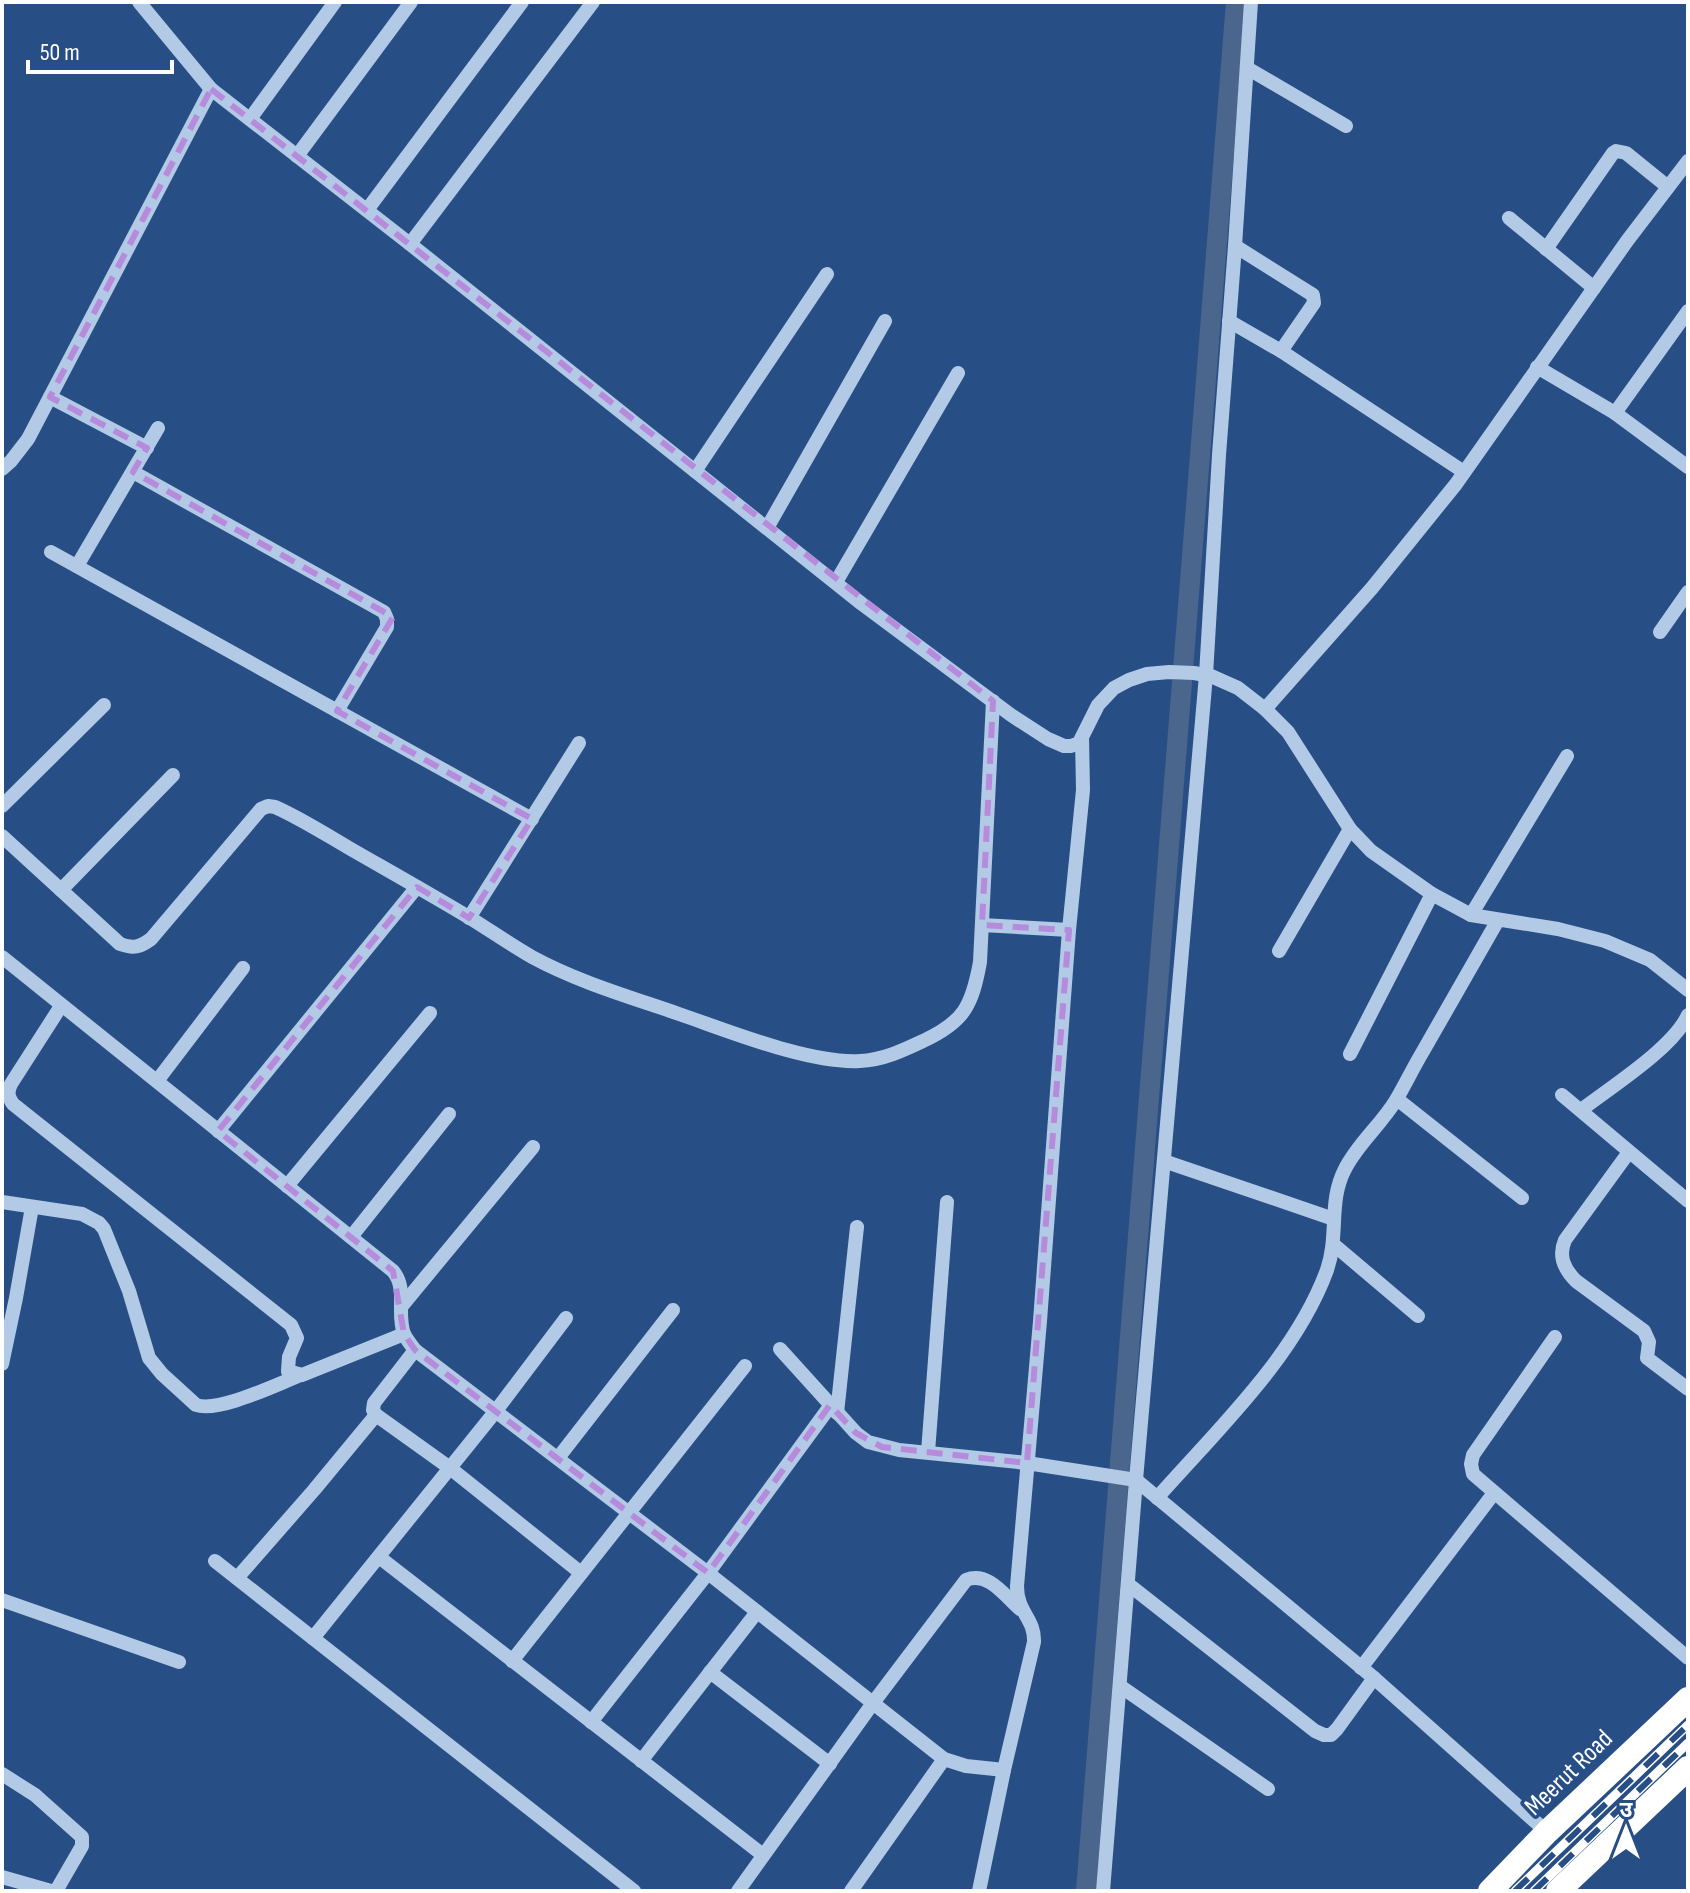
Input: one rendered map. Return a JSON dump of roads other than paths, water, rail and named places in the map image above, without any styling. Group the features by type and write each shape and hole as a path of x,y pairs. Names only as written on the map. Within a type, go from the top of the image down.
{"highway":[{"name":"Meerut Road","path":"1490,1891 1547,1832 1688,1699"},
{"path":"1558,1891 1688,1768"}],"street":[{"path":"139,2 211,89 836,582 1048,739 1064,746 1079,743 1098,705 1114,688 1147,674 1200,674 1238,688 1288,732 1350,829 1371,851 1432,894 1471,915 1558,929 1605,941 1650,960 1688,990"},
{"path":"250,119 335,2"},
{"path":"297,156 411,2"},
{"path":"367,210 522,2"},
{"path":"410,244 593,2"},
{"path":"1103,1891 1128,1584 1131,1479 1164,1161 1251,2"},
{"path":"1247,68 1346,126"},
{"path":"2,469 28,439 211,89"},
{"path":"1546,249 1616,151 1626,153 1668,187"},
{"path":"1265,709 1372,588 1464,472 1688,161"},
{"path":"1509,218 1594,288"},
{"path":"1235,246 1313,295 1314,303 1281,351"},
{"path":"695,471 827,274"},
{"path":"1615,413 1688,311"},
{"path":"767,528 885,321"},
{"path":"1229,321 1281,351 1464,472"},
{"path":"1537,367 1615,413 1688,467"},
{"path":"836,582 958,373"},
{"path":"50,397 147,448"},
{"path":"77,566 158,428"},
{"path":"133,472 384,612 387,627 337,711"},
{"path":"51,552 532,819"},
{"path":"1660,632 1688,592"},
{"path":"2,836 120,944 132,948 151,939 261,809 268,806 284,811 533,957 592,984 783,1048 826,1058 880,1059 940,1033 957,1020 975,990 980,962 993,701"},
{"path":"2,806 104,705"},
{"path":"1021,1610 1017,1586 1083,790 1082,737"},
{"path":"469,918 579,743"},
{"path":"1471,915 1567,756"},
{"path":"61,890 173,775"},
{"path":"1279,951 1350,829"},
{"path":"218,1131 417,887"},
{"path":"1350,1054 1432,894"},
{"path":"1157,1498 1275,1363 1298,1329 1327,1270 1333,1244 1334,1203 1345,1168 1397,1099 1498,920"},
{"path":"982,925 1069,930"},
{"path":"2,957 393,1271 399,1278 404,1334 415,1350 708,1573 944,1759 966,1766 1004,1770"},
{"path":"157,1081 243,968"},
{"path":"61,1006 11,1084 9,1097 13,1104 291,1325 297,1338 289,1357 288,1371 302,1375"},
{"path":"287,1186 430,1013"},
{"path":"1581,1110 1665,1045 1688,1015"},
{"path":"1562,1095 1688,1201"},
{"path":"1397,1099 1522,1198"},
{"path":"351,1237 449,1114"},
{"path":"401,1307 533,1147"},
{"path":"1629,1152 1565,1240 1561,1258 1576,1281 1644,1331 1649,1342 1647,1358 1688,1389"},
{"path":"1164,1161 1334,1219"},
{"path":"2,1202 82,1214 99,1223 129,1291 149,1358 162,1374 203,1408 219,1406 404,1334"},
{"path":"928,1452 947,1202"},
{"path":"2,1364 32,1207"},
{"path":"591,1722 834,1409 857,1227"},
{"path":"1333,1244 1418,1316"},
{"path":"558,1458 673,1310"},
{"path":"313,1638 495,1412 566,1318"},
{"path":"1555,1337 1473,1455 1473,1474 1688,1658"},
{"path":"780,1349 856,1433 868,1442 899,1450 1027,1463 1131,1479 1374,1678 1547,1832"},
{"path":"415,1350 374,1403 376,1415 450,1468 581,1573"},
{"path":"512,1661 745,1366"},
{"path":"237,1578 376,1415"},
{"path":"1361,1668 1494,1493"},
{"path":"379,1557 763,1855"},
{"path":"215,1561 634,1891"},
{"path":"738,1891 873,1703 966,1580 974,1576 984,1577 1021,1610 1034,1633 979,1891"},
{"path":"1128,1584 1324,1735 1331,1735 1337,1729 1374,1678"},
{"path":"2,1600 179,1662"},
{"path":"641,1761 757,1612"},
{"path":"710,1672 830,1764"},
{"path":"1120,1686 1268,1789"},
{"path":"851,1891 944,1759"},
{"path":"2,1774 35,1795 82,1837 82,1846 53,1891 2,1877"}],"waterway":[{"path":"1086,1891 1236,2"}],"railway":[{"path":"1515,1891 1688,1725"},
{"path":"1534,1891 1688,1743"}]}
